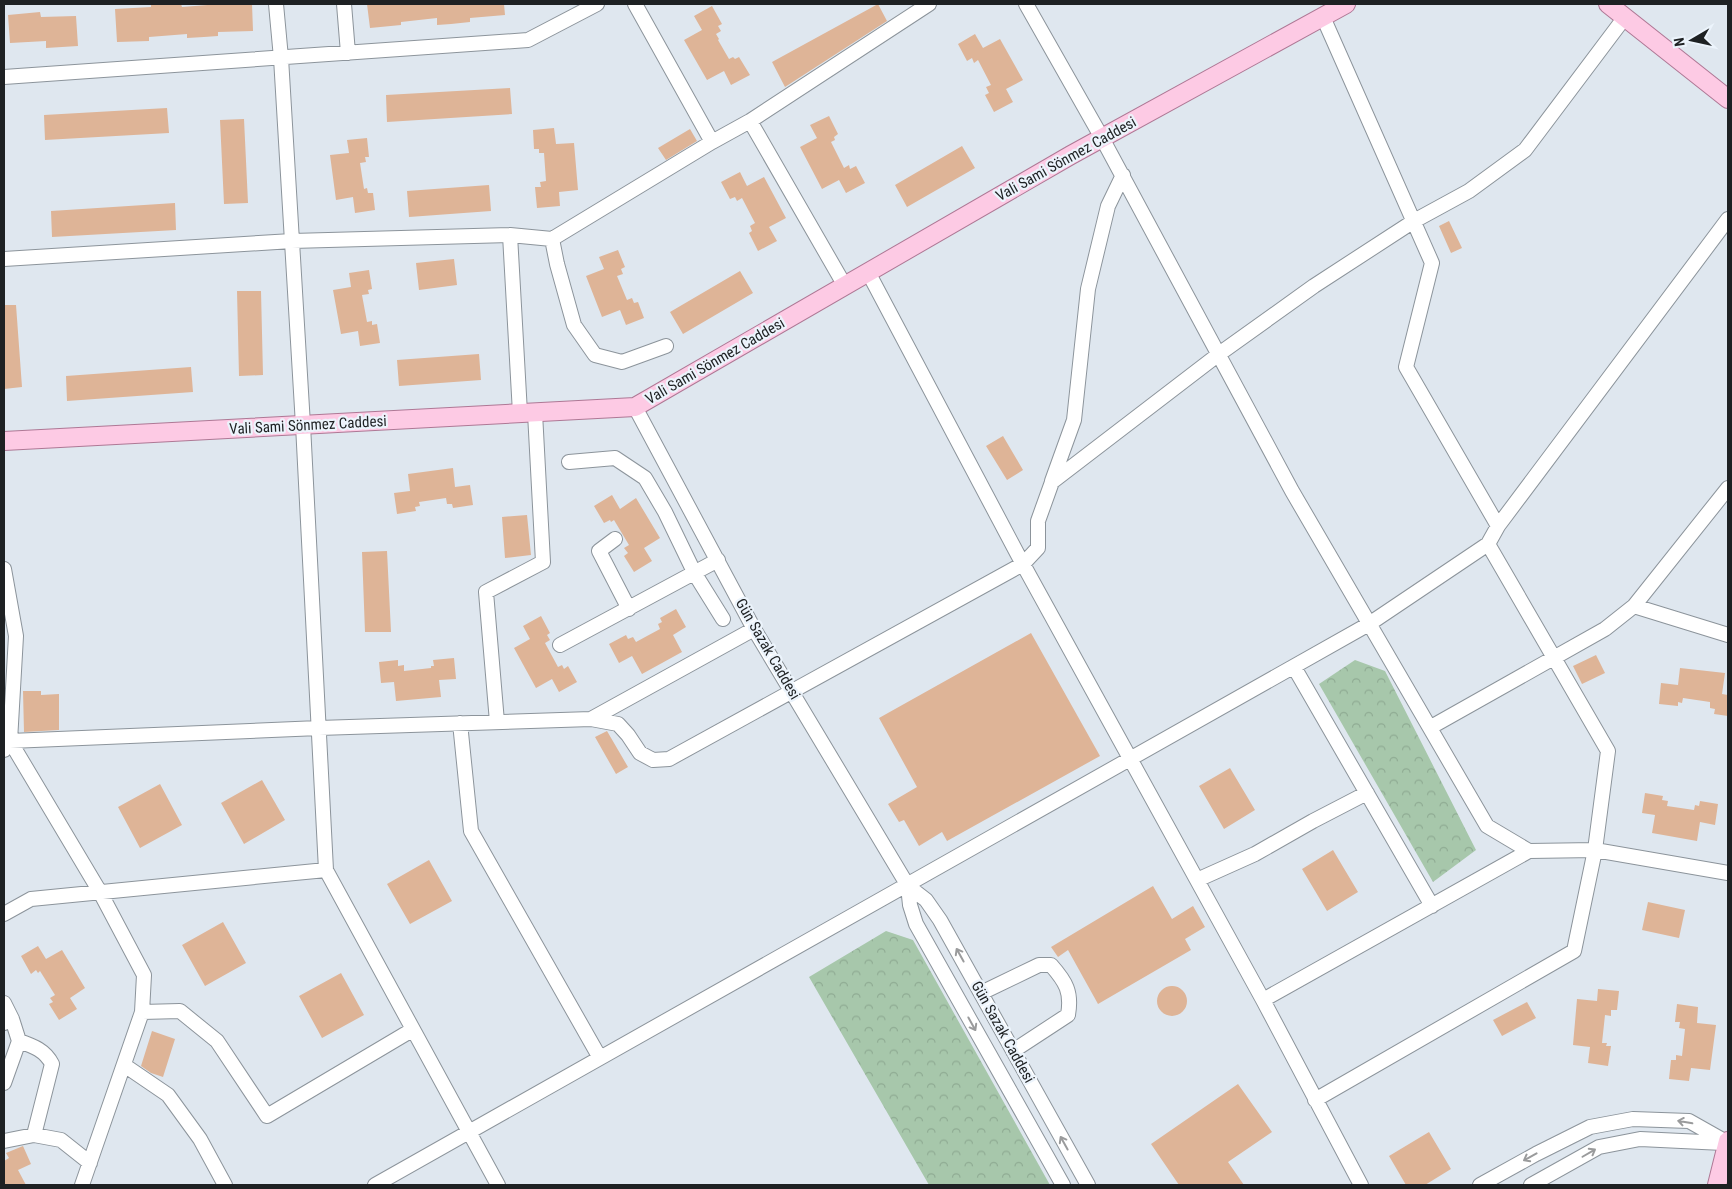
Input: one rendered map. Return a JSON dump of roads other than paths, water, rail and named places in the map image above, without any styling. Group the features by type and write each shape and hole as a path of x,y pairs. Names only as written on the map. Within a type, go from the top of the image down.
{"main road":[{"name":"Vali Sami Sönmez Caddesi","path":"4,442 635,407 1102,138 1346,4"},
{"path":"1608,4 1728,99"},
{"path":"1717,1185 1728,1142"}],"street":[{"path":"276,4 281,58 303,425 326,870 498,1185"},
{"path":"344,4 348,53"},
{"path":"4,77 528,40 597,4"},
{"path":"635,4 712,142"},
{"path":"4,259 292,241 510,235 552,239 750,121 929,4"},
{"path":"1026,4 1123,176 1292,491 1431,726 1487,826 1528,851"},
{"path":"1323,16 1432,263 1406,368 1498,526"},
{"path":"1052,482 1219,354 1314,286 1414,221 1470,191 1525,150 1625,17"},
{"path":"750,121 845,286"},
{"path":"7,746 319,728 591,719 618,724 640,753 653,760 669,759 1023,564 1038,548 1038,521 1074,420 1088,289 1108,206 1123,176"},
{"path":"375,1185 908,886 1369,624 1488,544 1498,526 1728,219"},
{"path":"497,722 486,592 543,562 510,235"},
{"path":"552,239 574,325 595,355 622,362 666,346"},
{"path":"868,272 1023,564 1263,1000 1361,1185"},
{"name":"Gün Sazak Caddesi","path":"635,407 754,629 908,886 926,900 940,920 1088,1185"},
{"path":"569,462 615,458 645,478 665,512 695,574 723,619"},
{"path":"1431,726 1604,629 1634,606 1728,488"},
{"path":"615,539 599,551 628,609"},
{"path":"1315,1100 1574,951 1595,850 1608,751 1488,544"},
{"path":"560,645 718,560"},
{"path":"4,569 16,636 7,746 100,892 144,975 142,1012 82,1185"},
{"path":"1634,606 1728,635"},
{"path":"591,719 754,629"},
{"path":"1294,667 1432,906"},
{"path":"460,724 471,831 600,1058"},
{"path":"1197,880 1254,854 1367,793"},
{"path":"1263,1000 1528,851 1595,850 1728,873"},
{"path":"4,914 31,899 326,870"},
{"name":"Gün Sazak Caddesi","path":"908,886 910,905 916,924 1063,1185"},
{"path":"981,993 1038,964 1051,965 1064,979 1071,1000 1068,1015 1013,1051"},
{"path":"4,1003 8,1021 19,1041 32,1045 47,1054 52,1064 34,1135"},
{"path":"142,1012 180,1011 209,1035 216,1041 267,1116 412,1030"},
{"path":"4,1084 19,1041"},
{"path":"124,1065 168,1095 200,1139 226,1185"},
{"path":"1480,1185 1590,1127 1633,1119 1689,1121 1728,1142"},
{"path":"4,1141 34,1135 61,1140 90,1163"},
{"path":"1531,1185 1598,1147 1640,1139 1728,1142"}]}
